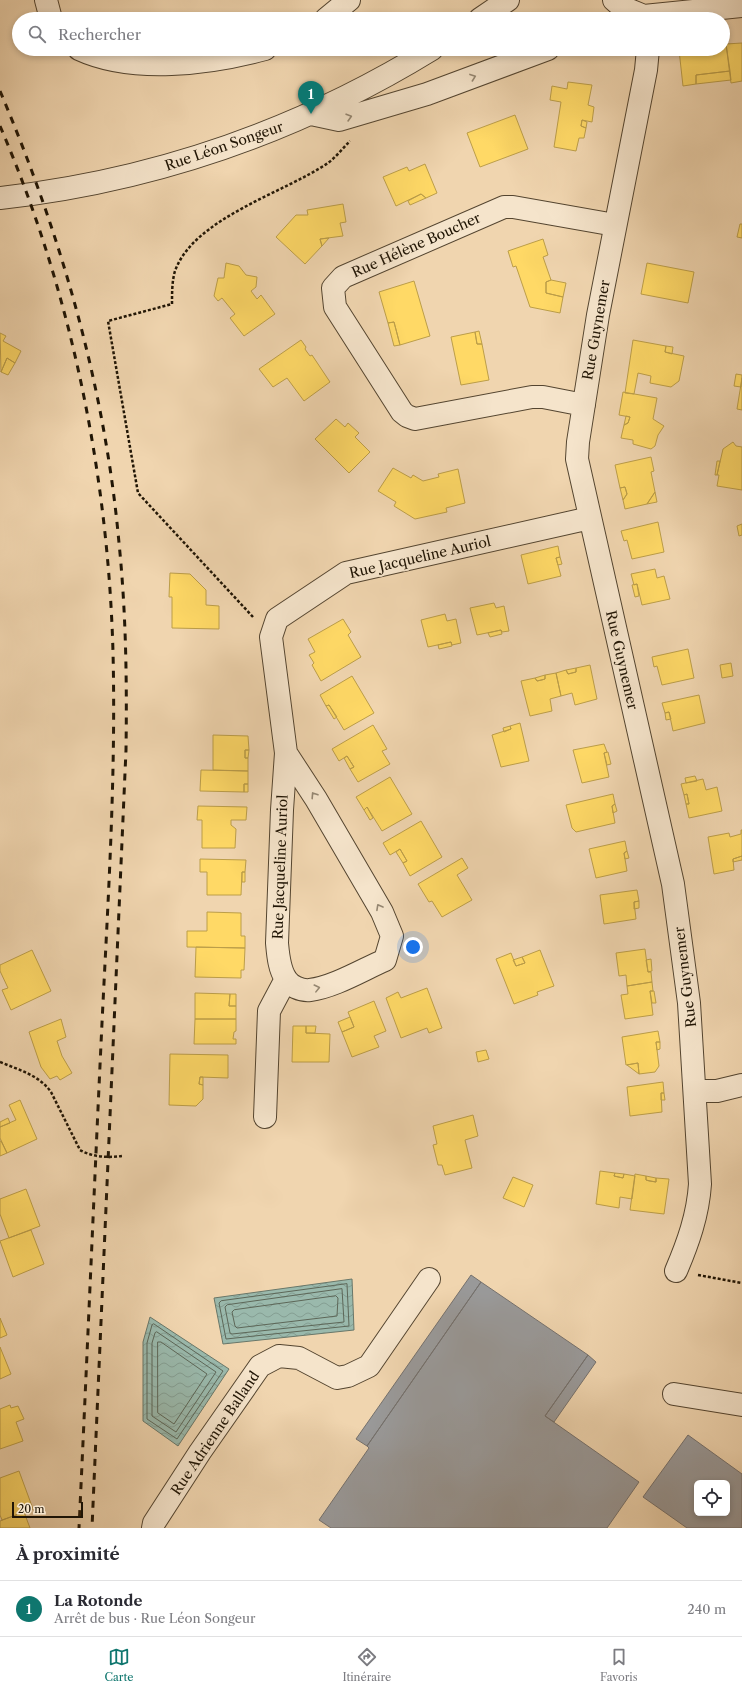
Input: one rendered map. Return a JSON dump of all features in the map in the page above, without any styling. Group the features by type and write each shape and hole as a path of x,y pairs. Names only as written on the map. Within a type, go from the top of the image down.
{"street":[{"path":"46,0 49,12"},
{"path":"334,12 349,0"},
{"path":"490,12 508,0"},
{"path":"614,0 631,12"},
{"path":"692,12 742,6"},
{"path":"95,56 117,61 160,64 233,56"},
{"name":"Rue Léon Songeur","path":"0,198 113,180 210,154 311,114 371,85 420,56"},
{"path":"311,114 339,120 427,94 529,56"},
{"name":"Rue Guynemer","path":"647,56 646,70 598,315 578,442 577,459 673,884 689,1003 700,1165 699,1201 687,1246 676,1271"},
{"name":"Rue Hélène Boucher","path":"584,405 543,397 532,397 415,419 407,416 402,412 335,307 333,288 343,276 504,207 513,207 615,225"},
{"name":"Rue Jacqueline Auriol","path":"286,753 316,799 382,912 392,936 385,960 324,986 308,990 297,989 286,979 279,962 277,943 282,810 286,753 271,637 277,619 346,573 590,518"},
{"path":"265,1117 269,1011 286,979"},
{"path":"695,1092 717,1091 742,1085"},
{"name":"Rue Adrienne Balland","path":"153,1528 154,1522 200,1452 260,1366 279,1356 299,1358 337,1378 348,1376 369,1366 429,1279"},
{"path":"674,1394 742,1405"}],"path":[{"path":"271,637 138,494 108,321 172,304 172,286 176,270 193,242 218,223 328,162 355,136 367,112"},
{"path":"0,1062 36,1076 46,1084 75,1144 80,1150 87,1154 96,1156 122,1156"},
{"path":"676,1271 742,1283"}],"water":[{"path":"352,1279 354,1330 223,1344 214,1298"},
{"path":"150,1317 229,1369 178,1446 143,1421 143,1342"}],"building: Logements":[{"path":"742,43 742,81 731,83 728,56 730,56 730,44"},
{"path":"680,56 728,56 730,71 696,75 696,84 683,86"},
{"path":"730,71 731,80 696,84 696,75"},
{"path":"568,82 592,85 588,105 594,107 592,122 582,120 581,126 586,128 584,138 579,138 576,151 554,147 561,102 550,100 552,86 567,89"},
{"path":"515,115 528,149 480,167 467,133"},
{"path":"582,120 587,122 586,128 581,126"},
{"path":"425,164 437,193 426,198 421,194 396,206 383,177 407,167 409,171"},
{"path":"421,194 426,198 410,205 408,201"},
{"path":"343,204 346,222 340,223 343,236 320,239 322,246 305,264 276,237 296,215 308,215 307,210"},
{"path":"740,224 742,224 742,238 737,237"},
{"path":"329,238 322,246 320,239"},
{"path":"543,239 548,255 543,257 551,280 546,282 546,293 563,297 560,313 530,307 516,266 513,267 508,251"},
{"path":"226,263 239,266 246,275 257,277 256,287 251,291 257,299 261,295 275,314 244,336 230,318 235,314 222,298 218,301 214,296 218,278 224,278"},
{"path":"647,263 694,272 688,303 641,294"},
{"path":"551,280 566,283 563,297 546,293 546,282"},
{"path":"414,281 430,336 400,345 394,322 388,323 379,292"},
{"path":"394,322 400,345 394,346 388,323"},
{"path":"479,331 482,344 477,344 475,332"},
{"path":"475,332 477,344 482,344 489,380 461,385 451,337"},
{"path":"0,333 6,336 3,341 21,351 15,363 7,358 1,372"},
{"path":"301,340 306,347 305,349 307,352 310,356 312,355 330,382 304,401 287,378 273,387 259,369"},
{"path":"633,340 666,346 665,352 684,356 679,381 671,387 650,383 651,376 638,373 634,394 625,393"},
{"path":"666,346 673,347 672,354 665,352"},
{"path":"7,358 15,363 8,375 1,372"},
{"path":"736,374 742,375 741,387 734,386"},
{"path":"742,378 742,410 737,409"},
{"path":"623,392 657,398 653,419 664,426 658,435 655,446 651,449 633,444 633,440 621,438 624,425 628,423 630,417 619,415"},
{"path":"626,416 630,417 628,423 624,425"},
{"path":"336,419 345,427 348,423 359,433 355,437 370,452 349,473 315,439"},
{"path":"733,442 736,446 742,447 742,490 717,486 719,475 717,475 723,449"},
{"path":"651,457 654,471 651,472 655,492 647,504 625,509 623,500 627,494 625,487 620,488 615,465"},
{"path":"717,461 720,461 717,475 715,475"},
{"path":"393,468 411,478 413,475 423,481 439,477 438,474 458,469 465,503 446,508 447,512 415,519 394,506 396,502 378,491"},
{"path":"625,487 627,494 623,500 620,488"},
{"path":"655,492 657,502 647,504"},
{"path":"658,522 664,552 632,559 627,540 624,541 621,531"},
{"path":"742,524 742,535 739,536 737,526"},
{"path":"558,546 560,557 556,558 561,576 528,584 521,555"},
{"path":"560,557 562,564 558,565 556,558"},
{"path":"655,569 657,578 664,576 670,599 642,605 637,584 634,585 631,574"},
{"path":"170,573 190,574 206,590 206,605 219,606 219,629 172,628 172,597 169,597"},
{"path":"637,584 639,596 635,597 632,585"},
{"path":"494,603 496,608 504,606 509,631 502,632 501,630 477,635 470,608"},
{"path":"445,614 447,621 456,619 461,643 452,645 451,642 428,647 421,620"},
{"path":"343,619 351,632 348,635 361,657 321,681 312,665 314,663 309,655 315,652 308,639"},
{"path":"501,630 502,634 490,637 488,633"},
{"path":"451,642 452,646 439,649 438,645"},
{"path":"688,649 694,678 662,685 657,666 654,667 652,657"},
{"path":"731,663 733,676 722,678 720,665"},
{"path":"590,665 597,699 575,705 572,693 561,696 556,673 566,670 568,674 576,672 576,668"},
{"path":"576,668 576,672 568,674 566,670"},
{"path":"556,673 561,696 550,699 552,711 530,716 521,681 535,678 537,681 542,680 545,679 545,675"},
{"path":"545,675 545,679 537,681 535,678"},
{"path":"352,676 374,713 344,730 329,705 326,706 320,695"},
{"path":"699,695 705,723 673,731 669,712 665,713 662,703"},
{"path":"329,705 337,717 334,719 326,706"},
{"path":"669,712 671,719 666,720 665,713"},
{"path":"520,723 529,761 501,767 492,735 511,729 510,726"},
{"path":"373,725 387,749 382,751 390,764 358,782 350,769 354,767 347,756 339,761 332,749"},
{"path":"510,726 511,729 504,732 503,728"},
{"path":"213,735 248,736 249,750 245,750 245,758 248,758 248,771 213,770"},
{"path":"604,744 607,752 604,753 609,777 582,783 573,750"},
{"path":"245,750 249,750 248,758 245,758"},
{"path":"608,752 611,764 607,765 604,753"},
{"path":"347,756 354,767 350,769 344,758"},
{"path":"201,770 248,771 248,784 244,784 244,792 200,791"},
{"path":"695,776 697,781 686,783 685,778"},
{"path":"390,777 412,814 382,831 367,807 364,810 356,797"},
{"path":"703,779 706,790 717,787 722,811 689,818 686,804 689,804 687,794 684,795 681,784"},
{"path":"244,784 248,784 248,792 244,792"},
{"path":"613,794 615,804 612,806 615,823 576,832 572,828 566,805"},
{"path":"687,794 689,804 686,804 684,795"},
{"path":"615,804 617,811 613,813 612,806"},
{"path":"198,806 247,807 246,820 231,820 231,825 236,829 235,848 202,848 202,820 197,820"},
{"path":"367,807 373,818 370,820 364,810"},
{"path":"421,821 442,857 410,876 403,863 407,861 400,849 390,855 383,843"},
{"path":"741,830 742,856 733,859 734,870 714,874 708,837 729,833 730,837 741,834"},
{"path":"625,841 627,851 624,853 627,871 596,878 589,849"},
{"path":"400,849 407,861 403,863 396,852"},
{"path":"627,851 629,858 625,859 624,853"},
{"path":"742,856 742,860 733,862 733,859"},
{"path":"462,858 468,868 457,875 472,900 442,917 432,901 429,902 418,884"},
{"path":"200,859 246,860 245,872 242,872 241,895 207,895 207,872 200,872"},
{"path":"242,872 245,872 245,882 242,882"},
{"path":"637,890 639,901 634,902 636,919 604,924 600,895"},
{"path":"639,901 639,908 634,909 634,902"},
{"path":"207,912 241,913 241,936 245,936 245,948 187,947 187,931 207,931"},
{"path":"196,947 245,948 244,970 241,970 241,978 195,977"},
{"path":"645,949 648,972 651,972 652,982 627,986 626,975 619,976 616,953"},
{"path":"32,950 51,991 11,1010 2,990 8,988 0,971 0,965"},
{"path":"540,950 554,986 537,992 538,995 514,1004 496,959 511,953 516,966 525,963 522,957"},
{"path":"522,957 525,963 516,966 513,960"},
{"path":"651,959 652,971 648,972 646,960"},
{"path":"652,982 653,991 650,991 653,1015 625,1019 621,995 628,994 627,986"},
{"path":"427,988 442,1028 429,1033 427,1028 401,1038 386,998 398,992 401,998"},
{"path":"650,991 654,991 656,1003 652,1003"},
{"path":"195,993 230,994 229,1006 236,1006 236,1019 195,1019"},
{"path":"230,994 236,994 236,1006 229,1006"},
{"path":"374,1001 386,1031 374,1036 379,1047 352,1057 342,1032 354,1027 348,1012"},
{"path":"350,1017 354,1027 342,1032 338,1022"},
{"path":"61,1019 66,1037 57,1041 62,1056 72,1073 60,1080 57,1076 50,1079 41,1067 29,1032"},
{"path":"195,1019 236,1019 236,1031 234,1032 233,1039 236,1039 236,1044 194,1044"},
{"path":"293,1026 306,1026 306,1033 330,1034 329,1062 292,1062"},
{"path":"306,1026 316,1026 315,1033 306,1033"},
{"path":"658,1031 660,1042 656,1042 659,1066 655,1072 639,1074 638,1063 626,1065 622,1037"},
{"path":"656,1042 660,1042 660,1049 657,1050"},
{"path":"486,1050 489,1059 478,1062 476,1052"},
{"path":"170,1054 228,1055 228,1078 200,1077 199,1084 203,1085 203,1099 196,1106 169,1105"},
{"path":"638,1063 639,1074 627,1065"},
{"path":"200,1077 203,1077 203,1085 199,1084"},
{"path":"663,1082 664,1093 661,1093 662,1112 630,1116 627,1087"},
{"path":"661,1093 664,1093 665,1100 661,1100"},
{"path":"20,1100 37,1139 7,1153 0,1138 0,1127 16,1120 9,1105"},
{"path":"473,1115 478,1136 465,1140 472,1168 445,1175 442,1165 438,1165 433,1145 437,1144 433,1126"},
{"path":"8,1118 10,1123 0,1127 0,1122"},
{"path":"0,1141 7,1153 0,1156"},
{"path":"600,1171 615,1173 614,1176 623,1178 624,1174 635,1176 632,1199 620,1197 619,1208 596,1204"},
{"path":"615,1173 624,1174 623,1178 614,1176"},
{"path":"635,1174 646,1176 646,1180 649,1181 656,1182 656,1178 669,1179 664,1214 630,1210"},
{"path":"646,1176 656,1178 656,1182 646,1180"},
{"path":"513,1177 533,1185 524,1207 503,1198"},
{"path":"26,1189 40,1226 9,1238 0,1214 0,1199"},
{"path":"31,1230 44,1264 13,1277 0,1241"},
{"path":"0,1318 7,1335 0,1338"},
{"path":"0,1347 11,1374 0,1379"},
{"path":"10,1405 11,1408 18,1406 24,1419 16,1422 23,1441 0,1449 0,1409"},
{"path":"19,1471 33,1509 2,1520 0,1515 0,1478"},
{"path":"24,1512 30,1528 0,1528 0,1521"}],"building: Industrie":[{"path":"471,1275 481,1282 367,1446 356,1439"},
{"path":"481,1282 588,1355 545,1416 639,1482 607,1528 331,1528 319,1520 369,1448 367,1446"},
{"path":"588,1355 596,1362 554,1422 545,1416"},
{"path":"688,1435 742,1474 742,1528 687,1528 643,1497"}],"railway":[{"path":"0,91 22,145 61,256 91,369 103,427 112,485 119,543 125,621 126,750 92,1528"},
{"path":"0,126 25,189 47,253 66,318 94,450 110,585 114,698 109,884 79,1528"}],"place":[{"name":"La Rotonde","path":"311,114"}]}
